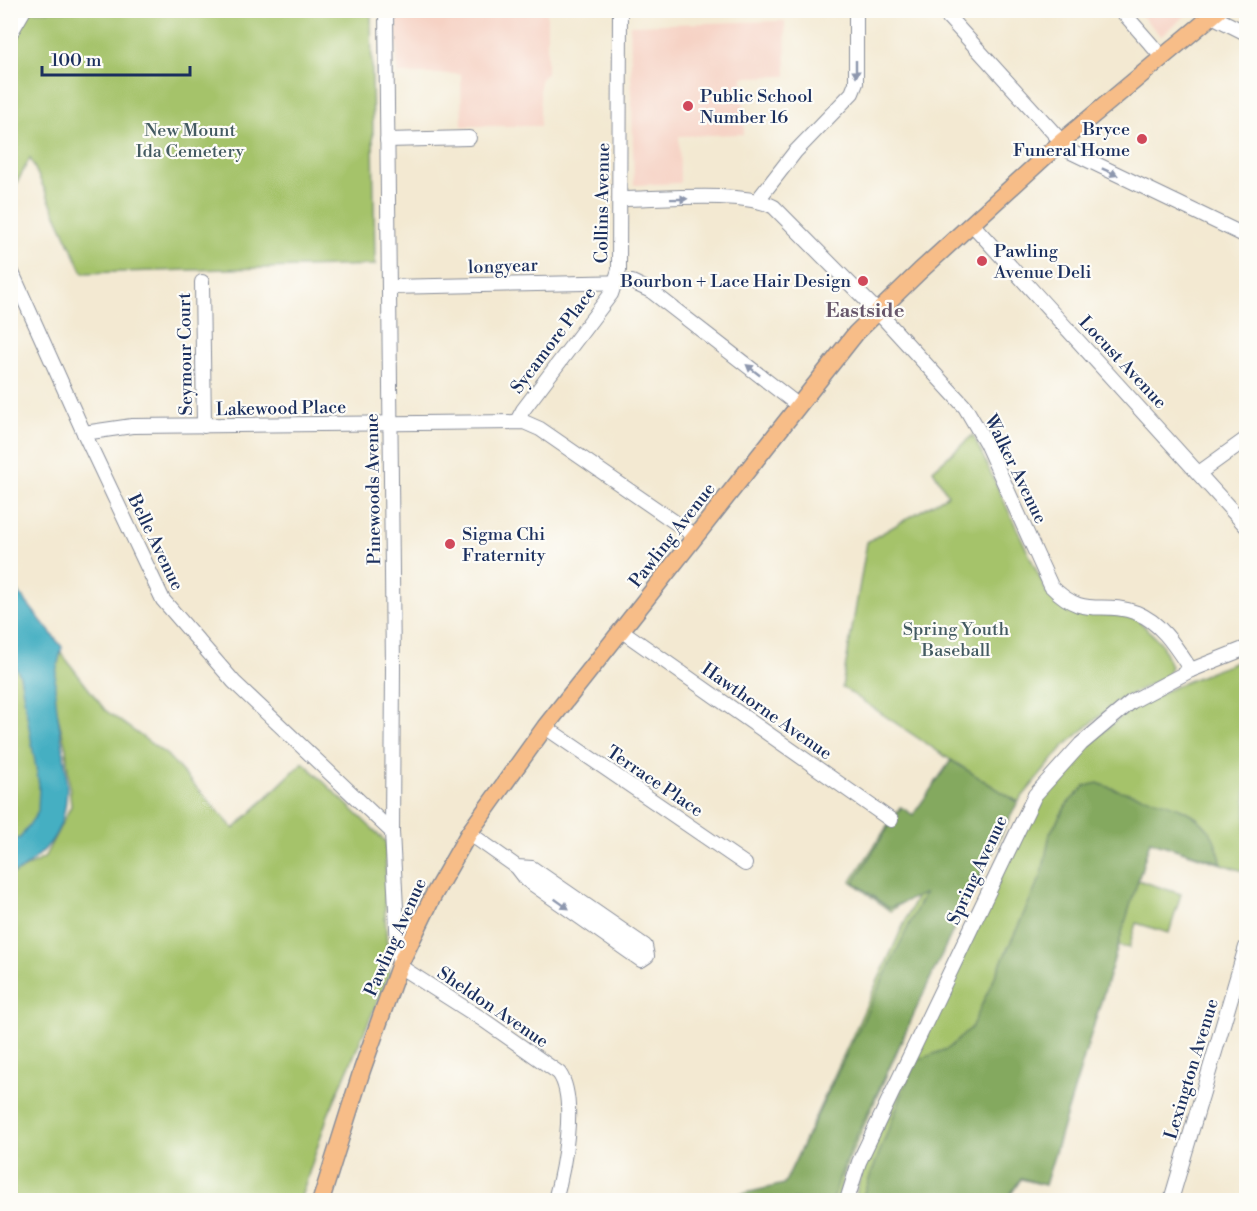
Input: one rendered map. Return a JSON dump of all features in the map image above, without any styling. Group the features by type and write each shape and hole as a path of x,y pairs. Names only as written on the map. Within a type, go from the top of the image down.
{"main road":[{"name":"Pawling Avenue","path":"321,1200 358,1081 399,966 433,896 469,833 545,727 856,333 1061,142 1216,13"}],"street":[{"path":"10,18 15,10"},
{"path":"10,34 24,10"},
{"name":"Pinewoods Avenue","path":"386,10 392,832 399,966"},
{"name":"Collins Avenue","path":"620,10 621,199 617,281 632,282 651,291 799,406"},
{"path":"758,201 795,152 852,93 855,83 856,10"},
{"path":"942,10 1061,142 1083,160 1246,236"},
{"path":"1121,10 1162,57"},
{"path":"1216,13 1246,33"},
{"path":"387,140 469,138"},
{"name":"Walker Avenue","path":"621,199 737,198 758,201 774,207 877,311 965,407 986,443 1051,586 1064,599 1089,609 1112,607 1136,612 1149,619 1170,639 1191,670"},
{"name":"Locust Avenue","path":"972,224 1246,526"},
{"name":"Belle Avenue","path":"10,268 84,433 170,610 234,682 392,832"},
{"name":"longyear","path":"389,287 617,281"},
{"name":"Sycamore Place","path":"517,421 611,294 617,281"},
{"name":"Seymour Court","path":"202,282 204,426"},
{"name":"Lakewood Place","path":"84,433 132,426 517,421 540,429 695,537"},
{"path":"1199,473 1246,439"},
{"name":"Hawthorne Avenue","path":"622,631 891,820"},
{"name":"Spring Avenue","path":"848,1200 859,1162 1035,795 1049,776 1102,725 1131,702 1191,670 1246,648"},
{"name":"Terrace Place","path":"545,727 745,864"},
{"path":"469,833 518,867 527,879 641,960 647,956 645,946 532,868 518,867"},
{"name":"Lexington Avenue","path":"1171,1200 1246,947"},
{"name":"Sheldon Avenue","path":"399,966 482,1019 559,1073 565,1081 568,1100 561,1179 555,1200"}],"shaded area":[{"path":"397,11 547,11 547,73 540,80 540,126 462,126 461,74 397,74"},
{"path":"1137,11 1191,11 1161,36"},
{"name":"Public School Number 16","path":"785,21 786,76 743,77 744,134 679,136 680,183 634,185 630,25"}],"green space":[{"name":"New Mount Ida Cemetery","path":"10,11 371,11 375,265 83,273 30,158 11,194"},
{"name":"Spring Youth Baseball","path":"973,435 1048,595 1068,606 1089,612 1134,616 1161,643 1171,666 1167,676 1119,700 1064,746 1018,802 1012,798 1017,802 984,871 947,939 847,1164 838,1200 783,1200 784,1185 919,891 890,911 851,881 900,807 913,815 952,761 842,687 867,542 948,495 933,470"},
{"path":"23,603 105,710 167,755 234,829 303,762 386,842 385,915 389,975 328,1115 300,1200 11,1200 11,875 44,858 71,806 66,748 48,678"},
{"path":"10,629 43,780 39,815 19,841 10,843"},
{"path":"1246,658 1246,872 1150,841 1138,880 1181,894 1169,933 1136,923 1129,948 1118,946 1045,1185 1021,1179 1007,1200 854,1200 863,1168 1035,804 1082,751 1122,716 1163,692"},
{"path":"951,760 1018,802 970,896 860,1128 833,1200 715,1200 784,1184 924,894 889,908 854,882 901,807 913,815"},
{"path":"1098,783 1161,801 1191,814 1213,837 1222,863 1150,841 1045,1185 1021,1178 1007,1200 861,1200 915,1061 949,1048 971,1028 1042,874 1050,833 1067,804 1085,786"}],"water":[{"path":"11,583 62,647 55,688 64,753 66,797 63,817 55,836 30,863 11,874 11,840 20,838 38,812 39,785 20,675 11,660"}],"place":[{"name":"Public School Number 16","path":"688,106"},
{"name":"Bryce Funeral Home","path":"1142,139"},
{"name":"Pawling Avenue Deli","path":"982,261"},
{"name":"Bourbon + Lace Hair Design","path":"863,281"},
{"name":"Sigma Chi Fraternity","path":"450,544"}],"district":[{"name":"Eastside","path":"865,310"}]}
